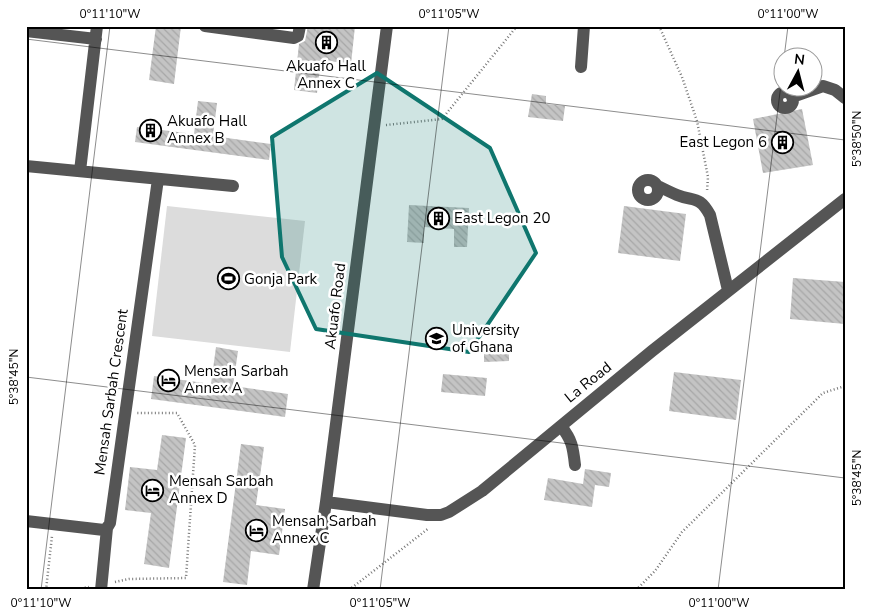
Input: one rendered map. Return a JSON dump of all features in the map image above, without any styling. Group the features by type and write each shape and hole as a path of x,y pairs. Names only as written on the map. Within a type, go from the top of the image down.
{"street":[{"path":"80,171 97,26"},
{"path":"205,26 294,38 298,36 300,26"},
{"name":"Akuafo Road","path":"313,590 387,26"},
{"path":"581,66 584,26"},
{"path":"26,31 96,39"},
{"path":"824,86 835,90 845,98"},
{"path":"26,166 233,186"},
{"name":"Mensah Sarbah Crescent","path":"102,587 107,528 110,523 158,179"},
{"path":"658,186 679,196 693,198 705,205 710,215 728,290"},
{"name":"La Road","path":"326,502 427,515 441,515 449,512 482,491 728,290 845,199"},
{"path":"561,426 570,438 575,465"},
{"path":"26,521 104,530 107,528"}],"path":[{"path":"375,126 442,119 517,26"},
{"path":"659,26 682,77 697,120 708,177 705,205"},
{"path":"636,590 655,571 682,532 824,393 845,386"},
{"path":"71,590 102,587 129,580 186,578 195,445 177,413 125,413"},
{"path":"46,590 53,524"},
{"path":"349,590 432,526"}],"highlighted area":[{"path":"377,73 490,148 536,253 469,352 316,329 282,257 272,137"}],"shaded area":[{"name":"Gonja Park","path":"167,206 305,221 290,352 152,336"}],"building":[{"path":"156,26 181,26 174,84 149,80"},
{"name":"Akuafo Hall Annex C","path":"308,26 355,26 351,64 321,60 317,93 294,90 299,44 305,41"},
{"path":"532,94 546,96 546,104 565,106 563,121 528,117"},
{"name":"Akuafo Hall Annex B","path":"198,101 217,103 213,136 271,144 269,160 135,142 137,127 194,134"},
{"name":"East Legon 6","path":"802,109 813,165 763,173 753,119"},
{"name":"East Legon 20","path":"409,205 469,208 467,247 454,247 454,229 424,227 424,243 407,242"},
{"path":"624,206 686,214 680,261 618,253"},
{"path":"793,278 845,282 845,324 790,319"},
{"name":"Mensah Sarbah Annex A","path":"216,347 238,351 233,386 288,394 285,417 151,399 154,376 211,384"},
{"path":"484,347 509,347 509,361 484,362"},
{"path":"674,372 741,380 736,420 669,411"},
{"path":"443,374 487,378 485,396 441,392"},
{"name":"Mensah Sarbah Annex D","path":"162,435 186,438 169,568 144,564 151,513 125,510 130,467 157,470"},
{"name":"Mensah Sarbah Annex C","path":"241,444 264,447 256,505 285,509 279,555 251,551 247,585 223,582"},
{"path":"585,469 611,473 609,487 595,485 592,507 544,500 548,478 583,484"}],"place":[{"name":"Akuafo Hall Annex C","path":"326,43"},
{"name":"Akuafo Hall Annex B","path":"151,130"},
{"name":"East Legon 6","path":"783,142"},
{"name":"East Legon 20","path":"438,218"},
{"name":"Gonja Park","path":"228,279"},
{"name":"University of Ghana","path":"436,339"},
{"name":"Mensah Sarbah Annex A","path":"168,380"},
{"name":"Mensah Sarbah Annex D","path":"153,490"},
{"name":"Mensah Sarbah Annex C","path":"256,530"}]}
